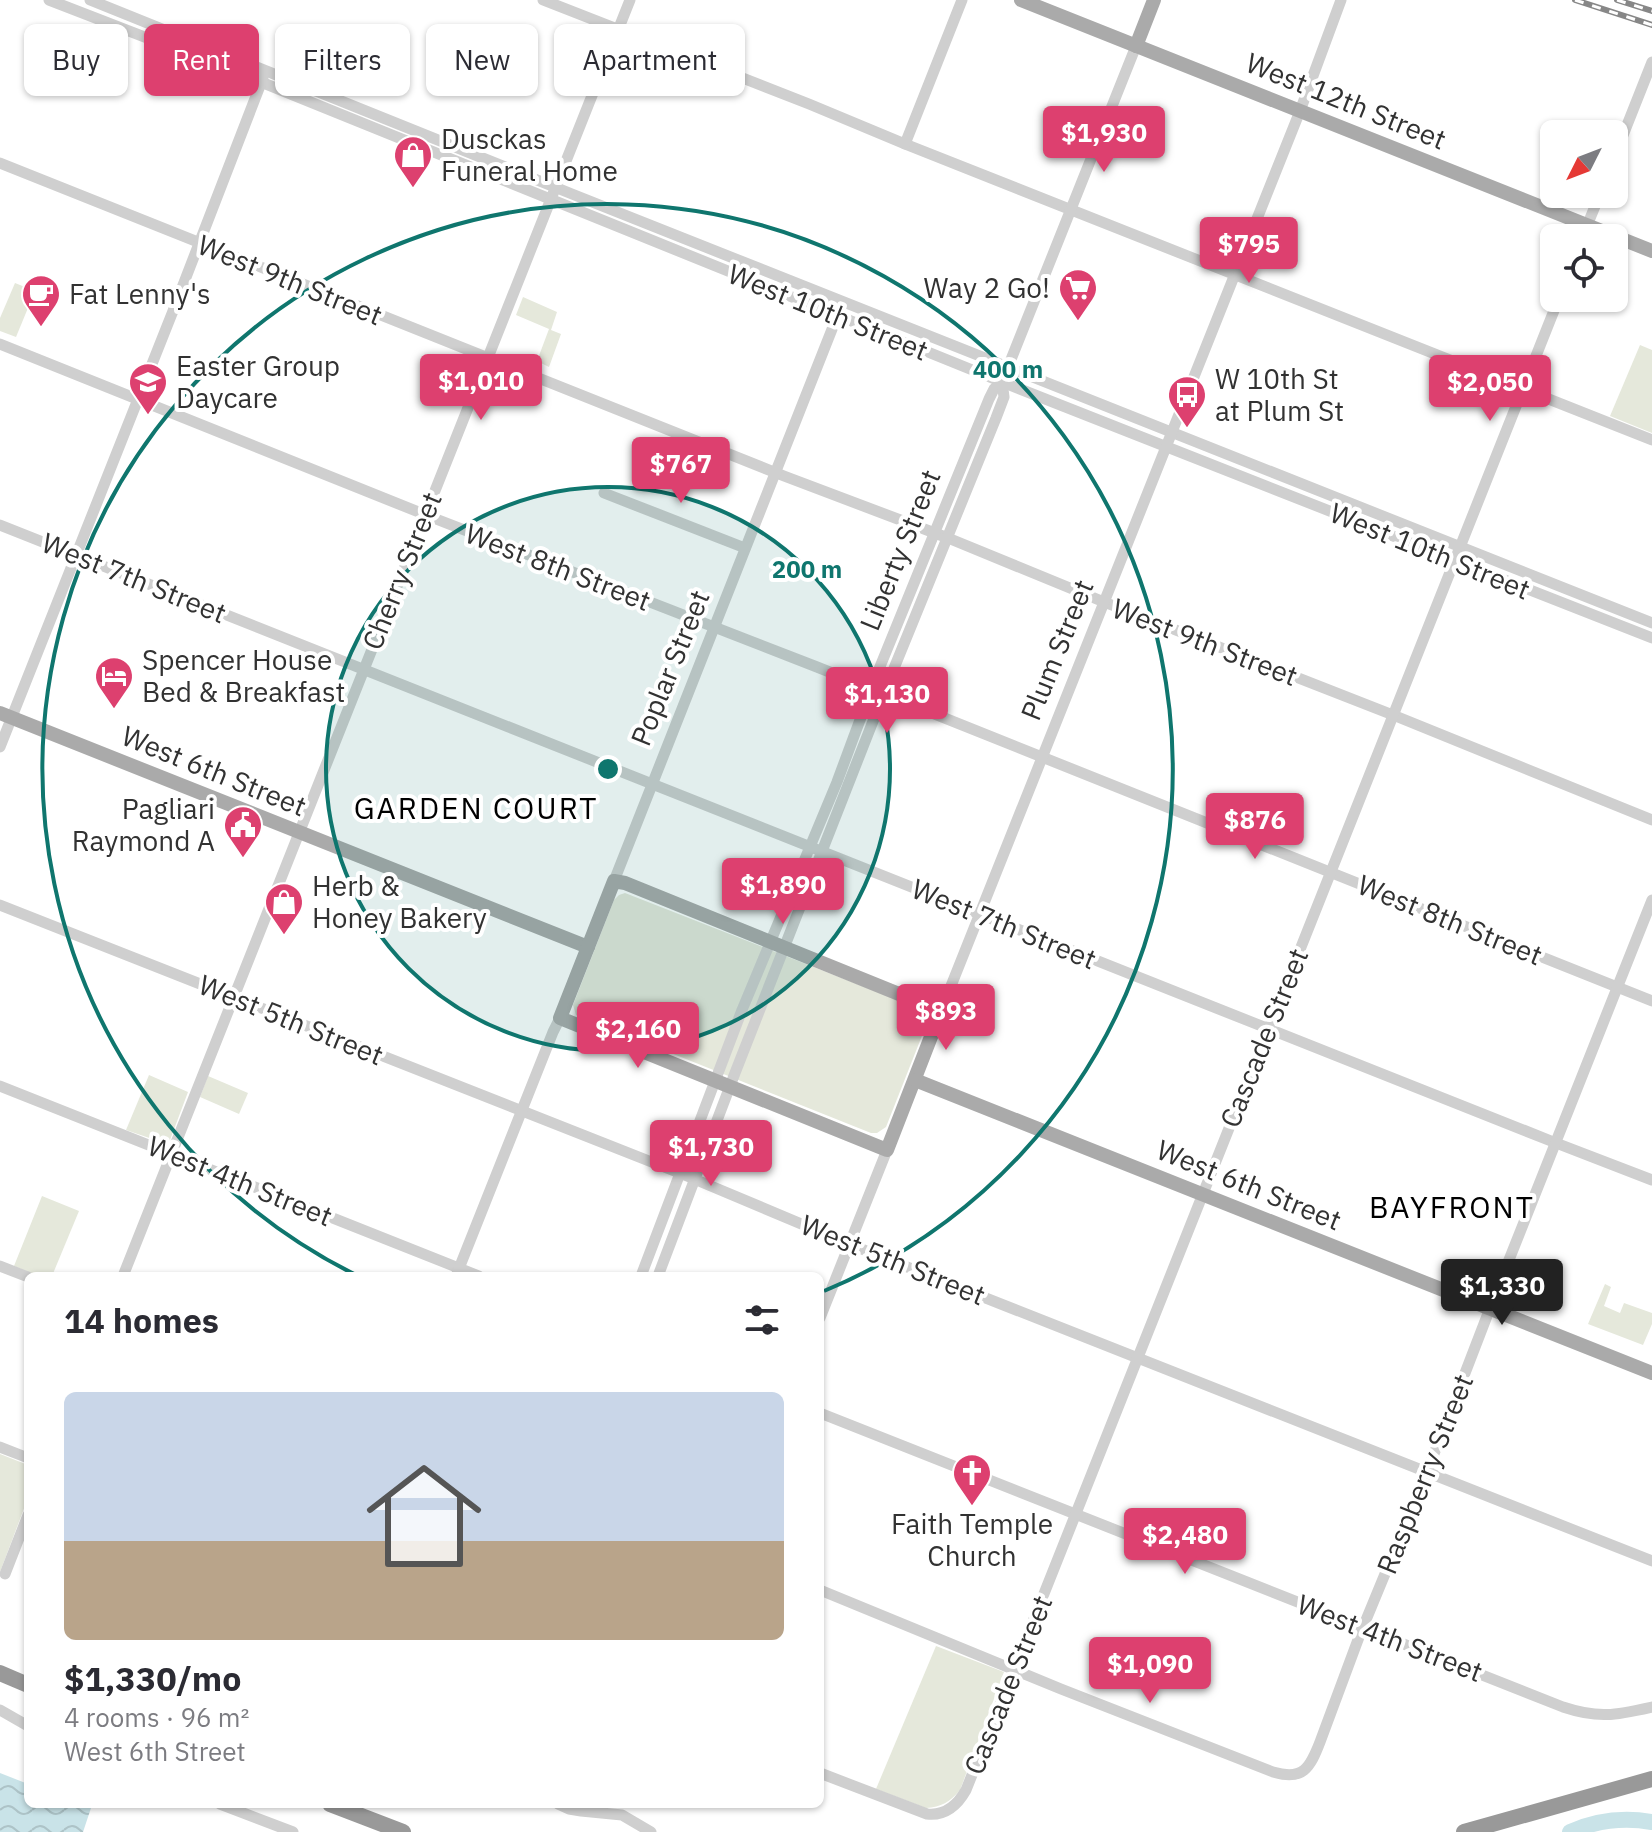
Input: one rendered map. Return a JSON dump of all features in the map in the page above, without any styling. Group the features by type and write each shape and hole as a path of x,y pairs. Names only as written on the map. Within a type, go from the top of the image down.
{"highway":[{"path":"0,1673 24,1683"},
{"path":"1464,1832 1488,1829 1652,1779"},
{"path":"340,1808 403,1832"}],"main road":[{"name":"West 12th Street","path":"1021,0 1300,111 1566,224"},
{"name":"Liberty Street","path":"1136,46 1154,0"},
{"name":"West 12th Street","path":"1628,244 1652,251"},
{"name":"West 6th Street","path":"6,716 588,947"},
{"path":"614,881 941,1011"},
{"name":"Poplar Street","path":"560,1018 614,881"},
{"name":"Plum Street","path":"887,1150 941,1011"},
{"path":"560,1018 887,1150"},
{"name":"West 6th Street","path":"915,1080 1652,1373"}],"street":[{"name":"West 10th Street","path":"49,0 112,24"},
{"name":"West 10th Street","path":"90,0 1652,623"},
{"path":"543,0 603,24"},
{"name":"Cherry Street","path":"620,24 630,0"},
{"path":"905,144 962,0"},
{"name":"Plum Street","path":"941,1011 1300,111 1341,0"},
{"path":"118,24 123,12"},
{"name":"West 10th Street","path":"128,30 1002,382 1652,638"},
{"name":"Liberty Street","path":"643,1272 778,944 809,847 871,690 989,399 1002,382 1136,46"},
{"path":"1628,123 1652,62"},
{"path":"0,747 6,716 76,555 266,70"},
{"path":"745,79 1652,440"},
{"name":"Cherry Street","path":"125,1272 592,96"},
{"path":"406,142 411,129"},
{"name":"West 9th Street","path":"0,163 1652,820"},
{"path":"693,258 699,244"},
{"name":"Poplar Street","path":"614,881 843,301"},
{"name":"Cascade Street","path":"824,1775 922,1813 941,1814 955,1805 966,1790 1553,312"},
{"name":"West 8th Street","path":"0,344 1652,1001"},
{"name":"Liberty Street","path":"778,944 822,852 948,538 1004,397 1002,382"},
{"path":"1309,503 1315,489"},
{"path":"604,493 745,548"},
{"name":"West 7th Street","path":"0,525 1652,1180"},
{"path":"1556,600 1561,587"},
{"name":"Raspberry Street","path":"1015,1670 1273,1772 1296,1775 1310,1765 1652,900"},
{"name":"West 5th Street","path":"0,905 1652,1561"},
{"name":"Poplar Street","path":"458,1272 560,1018"},
{"name":"Liberty Street","path":"660,1272 695,1179 723,1083"},
{"name":"West 4th Street","path":"0,1086 458,1272"},
{"name":"Plum Street","path":"824,1308 887,1150"},
{"path":"0,1266 24,1275"},
{"name":"West 4th Street","path":"824,1415 1579,1712 1603,1716 1652,1707"},
{"path":"0,1447 24,1456"},
{"path":"5,1574 24,1525"},
{"path":"824,1592 1015,1670"},
{"path":"0,1710 24,1724"},
{"path":"230,1808 293,1832"},
{"path":"567,1808 581,1811 624,1809 651,1832"}],"shaded area":[{"path":"15,283 35,291 16,337 0,331 0,318"},
{"path":"523,297 557,312 551,330 561,334 549,367 537,361 549,329 516,315"},
{"path":"1640,345 1652,350 1652,433 1610,416"},
{"path":"625,893 923,1010 927,1023 886,1127 871,1133 576,1015 573,1005 614,900"},
{"path":"149,1075 188,1092 170,1140 164,1143 126,1130"},
{"path":"208,1076 248,1093 239,1114 200,1097"},
{"path":"42,1196 79,1211 54,1272 28,1272 14,1266"},
{"path":"1605,1284 1611,1287 1604,1306 1620,1313 1624,1303 1652,1313 1652,1324 1643,1345 1588,1324"},
{"path":"0,1454 24,1463 24,1509 0,1572"},
{"path":"936,1646 1004,1672 960,1790 945,1803 926,1808 876,1789"}],"water":[{"path":"0,1773 24,1782 24,1808 91,1808 83,1832 0,1832"}],"waterway":[{"path":"1570,1832 1610,1821 1652,1822"}],"railway":[{"path":"1575,0 1652,25"},
{"path":"1617,0 1652,11"}],"place":[{"name":"Dusckas Funeral Home","path":"413,189"},
{"name":"Way 2 Go!","path":"1078,322"},
{"name":"Fat Lenny's","path":"41,328"},
{"name":"Easter Group Daycare","path":"148,416"},
{"name":"W 10th St at Plum St","path":"1187,429"},
{"name":"Spencer House Bed & Breakfast","path":"114,710"},
{"name":"Pagliari Raymond A","path":"243,859"},
{"name":"Herb & Honey Bakery","path":"284,936"},
{"name":"Faith Temple Church","path":"972,1507"}],"district":[{"name":"GARDEN COURT","path":"476,809"},
{"name":"BAYFRONT","path":"1452,1208"}]}
